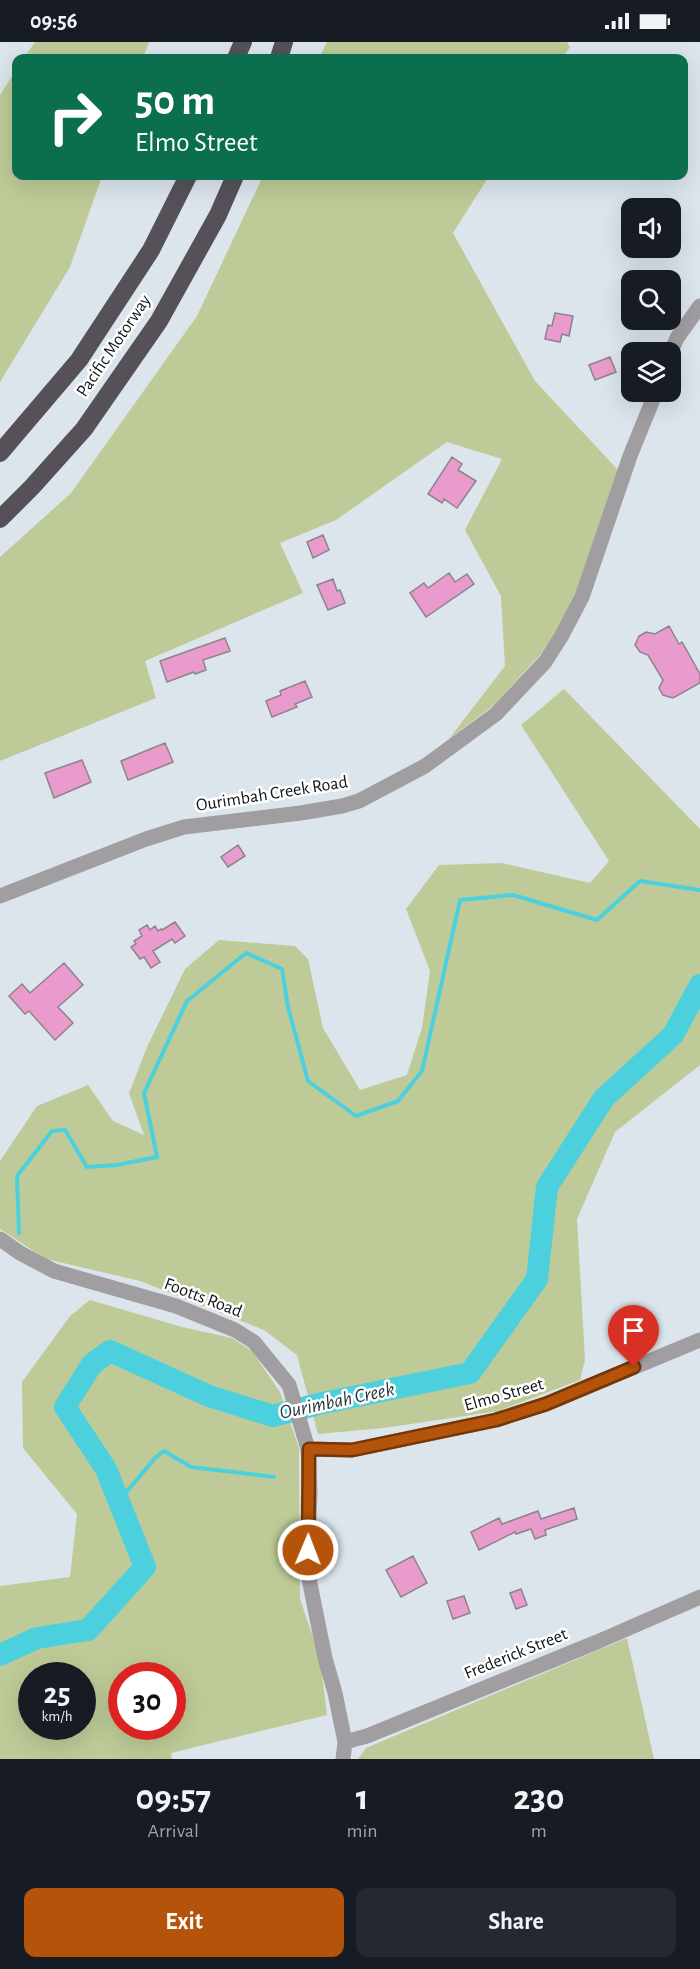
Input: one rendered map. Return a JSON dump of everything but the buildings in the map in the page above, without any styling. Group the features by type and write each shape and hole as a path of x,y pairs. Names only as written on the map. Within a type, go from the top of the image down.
{"highway":[{"name":"Pacific Motorway","path":"0,453 79,360 151,250 186,180"},
{"name":"Pacific Motorway","path":"0,519 84,429 159,321 218,215 233,180"}],"street":[{"path":"675,342 700,306"},
{"name":"Ourimbah Creek Road","path":"0,896 146,839 184,827 301,813 359,801 424,766 496,714 545,662 582,597 630,456 652,402"},
{"name":"Footts Road","path":"0,1239 20,1254 54,1271 176,1306 235,1330 254,1342 289,1385 307,1442 310,1492 307,1569 345,1742 343,1759"},
{"name":"Elmo Street","path":"307,1442 352,1450 496,1420 546,1404 700,1340"},
{"name":"Frederick Street","path":"345,1742 367,1736 700,1597"}],"green space":[{"path":"35,42 149,42 144,54 27,54"},
{"path":"327,42 567,42 570,47 565,54 321,54"},
{"path":"12,76 12,180 101,180 70,267 0,382 0,95"},
{"path":"261,180 486,180 453,233 535,381 619,471 569,615 539,656 495,704 449,739 505,666 501,596 465,530 502,459 447,442 336,520 280,543 303,593 145,661 156,698 0,761 0,557 71,493 197,316"},
{"path":"564,689 700,829 700,1065 615,1132 577,1219 585,1360 580,1380 498,1411 384,1428 318,1434 297,1355 264,1330 140,1281 46,1259 0,1229 0,1161 37,1106 88,1085 113,1121 144,1135 129,1093 148,1045 185,969 219,940 295,946 308,959 323,1028 360,1090 407,1075 422,1028 430,971 406,909 439,865 501,863 590,883 609,861 521,725"},
{"path":"90,1300 182,1327 232,1338 252,1351 280,1392 299,1448 300,1599 320,1658 327,1715 171,1753 172,1759 0,1759 0,1586 70,1577 77,1514 23,1448 22,1382 70,1316"},
{"path":"627,1638 654,1759 358,1759 366,1748"}],"waterway":[{"path":"19,1233 17,1176 52,1131 65,1130 87,1167 117,1165 157,1157 144,1093 187,1001 246,953 282,969 288,1007 308,1081 356,1116 398,1101 422,1071 460,900 513,895 597,920 640,881 700,890"},
{"name":"Ourimbah Creek","path":"0,1655 37,1638 88,1630 145,1567 106,1469 65,1407 92,1364 110,1351 209,1396 273,1416 318,1404 470,1373 537,1279 547,1187 604,1098 673,1035 700,985"},
{"path":"119,1501 155,1458 164,1451 191,1467 274,1477"}],"route":[{"path":"308,1550 309,1449 352,1450 496,1420 546,1404 634,1367"}]}
